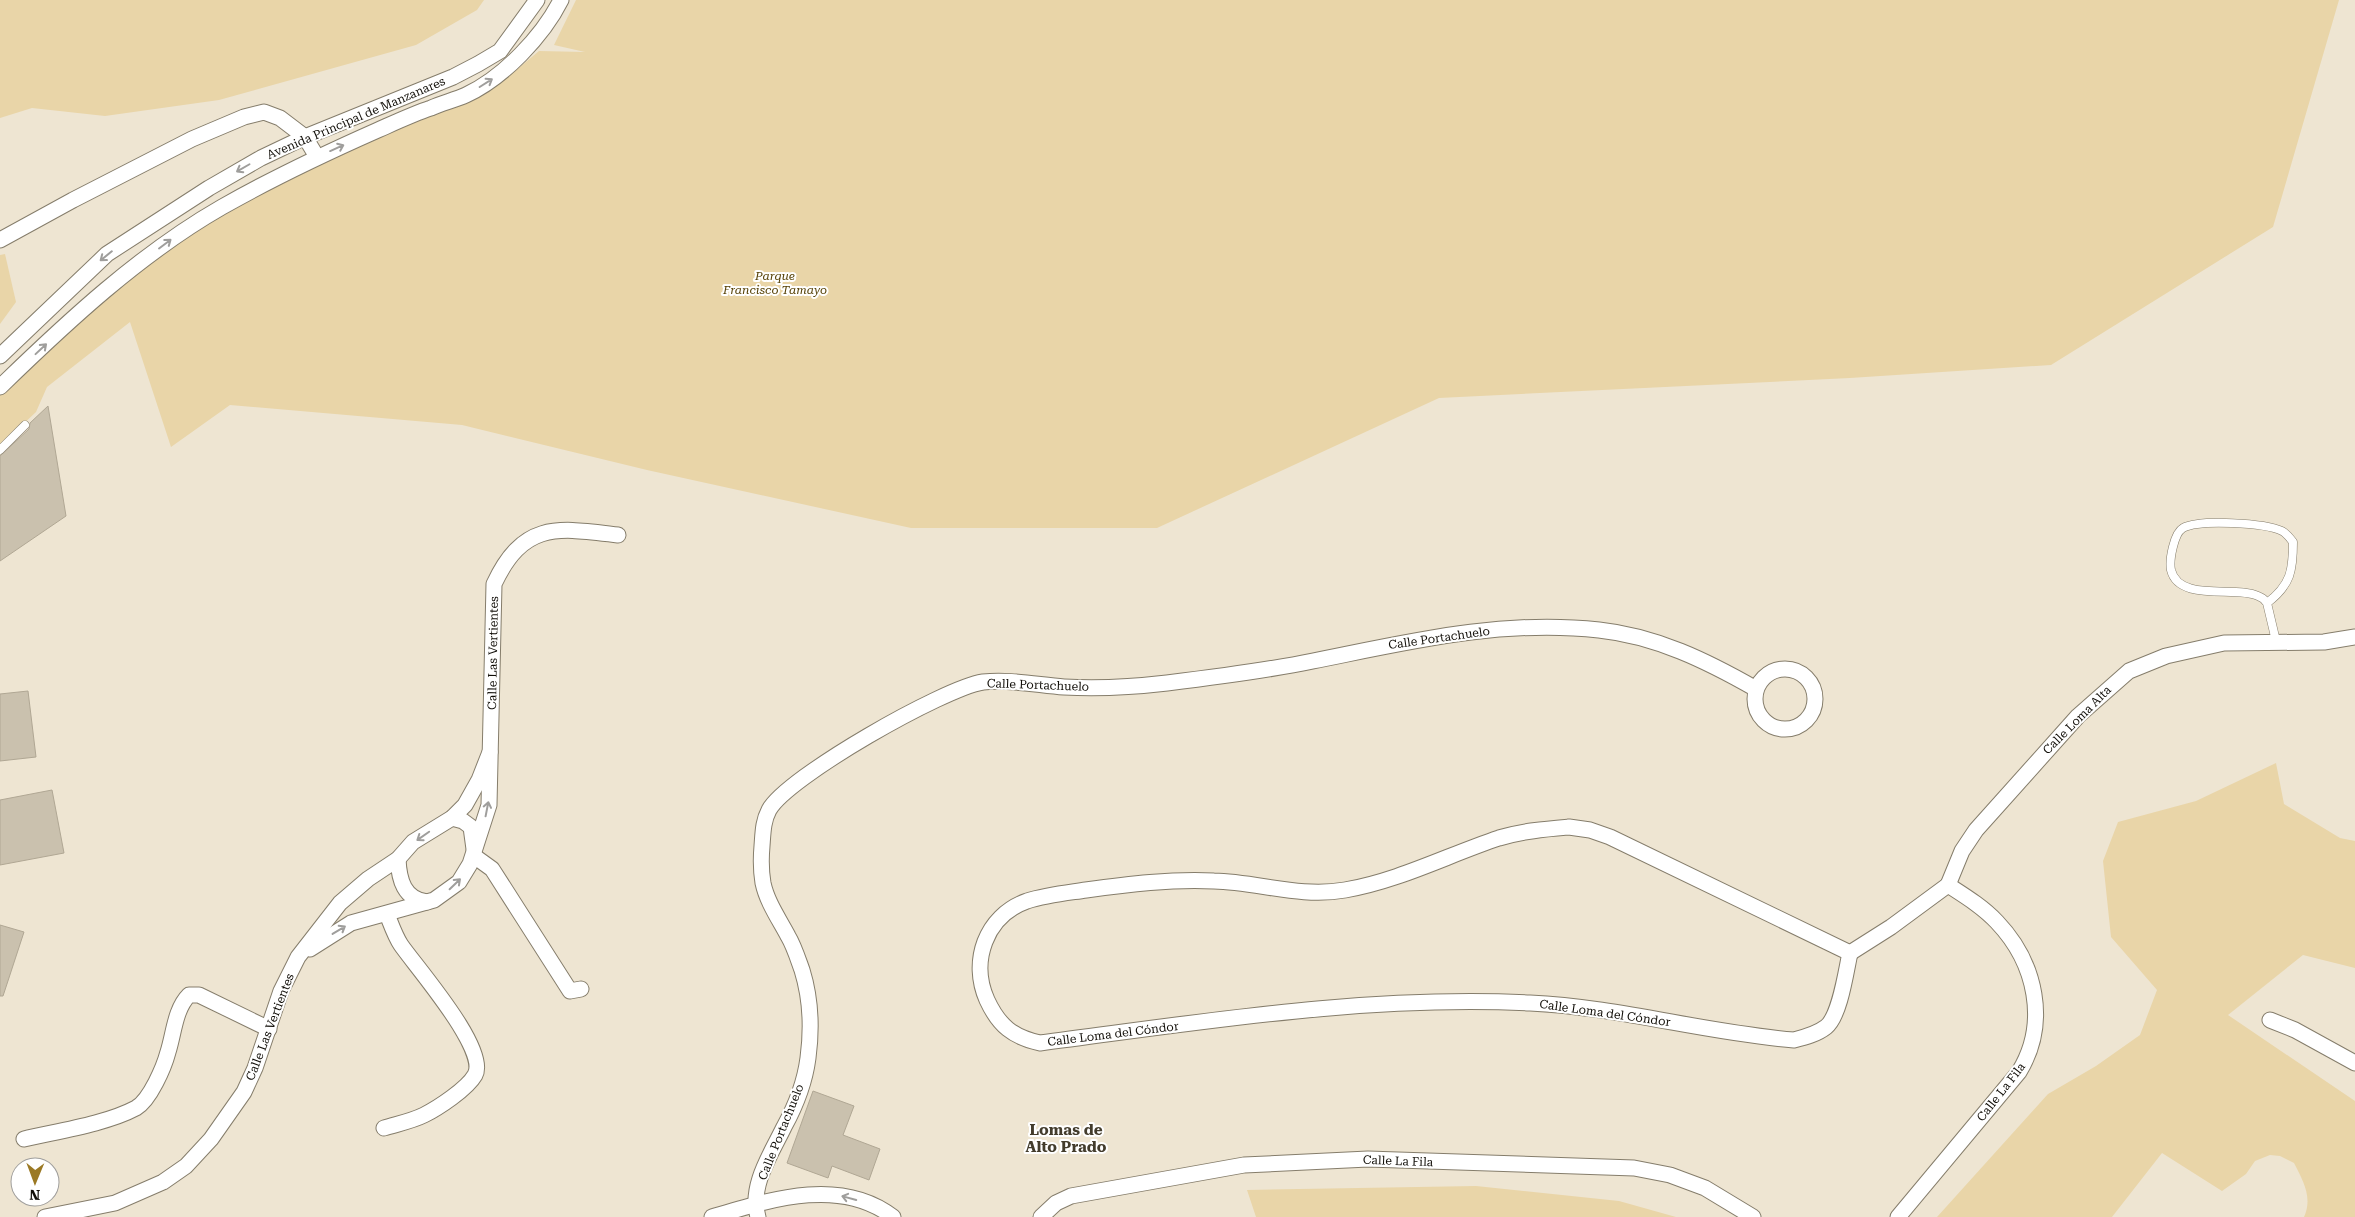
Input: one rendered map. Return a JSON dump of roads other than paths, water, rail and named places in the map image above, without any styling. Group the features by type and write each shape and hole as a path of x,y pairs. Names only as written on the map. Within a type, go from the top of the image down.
{"street":[{"name":"Avenida Principal de Manzanares","path":"0,356 107,254 209,188 261,158 304,137 453,77 478,64 500,51 537,0"},
{"name":"Avenida Principal de Manzanares","path":"0,388 120,278 184,230 224,206 317,157 395,122 466,95 493,78 510,65 538,34 561,0"},
{"path":"0,240 192,139 244,117 264,112 280,118 304,137 317,157"},
{"name":"Calle Las Vertientes","path":"298,957 351,923 427,902 441,896 459,882 466,873 474,856 489,805 492,606 494,584 503,565 518,548 531,539 548,532 577,529 618,535"},
{"name":"Calle Portachuelo","path":"756,1211 762,1174 786,1124 799,1091 808,1060 811,1019 808,993 801,968 791,940 771,906 763,882 764,822 771,807 787,789 871,733 922,706 959,689 983,682 1116,688 1310,662 1404,641 1473,631 1520,627 1602,630 1661,643 1709,663 1756,689"},
{"name":"Calle Loma Alta","path":"1948,885 1962,851 1976,830 2078,716 2129,671 2166,656 2208,646 2241,642 2324,642 2355,637"},
{"name":"Calle Las Vertientes","path":"45,1217 115,1203 163,1182 186,1166 211,1139 244,1092 269,1029 281,991 298,957 340,903 368,879 398,859 422,835 452,818 472,793 490,752"},
{"path":"452,818 463,821 471,827 474,839 474,856 492,869 570,991 581,989"},
{"name":"Calle Loma del Cóndor","path":"1570,826 1610,837 1850,953 1837,1008 1828,1026 1812,1035 1794,1040 1576,1006 1485,1001 1314,1009 1237,1016 1040,1043 1021,1039 997,1018 981,984 978,966 982,946 991,930 1007,913 1026,902 1051,895 1175,880 1216,881 1285,891 1324,892 1345,890 1457,855 1499,838 1531,830 1570,826"},
{"path":"398,859 400,878 407,892 412,898 427,902"},
{"path":"1850,953 1948,885"},
{"name":"Calle La Fila","path":"1898,1217 2019,1072 2029,1055 2034,1039 2036,1002 2025,966 2014,944 1992,918 1948,885"},
{"path":"384,1128 423,1115 447,1100 476,1074 477,1062 469,1037 400,944 387,914"},
{"path":"24,1139 99,1121 137,1107 153,1088 168,1054 181,1003 189,995 199,995 269,1029"},
{"path":"2270,1020 2295,1030 2355,1063"},
{"name":"Calle La Fila","path":"1041,1217 1056,1203 1071,1196 1244,1165 1368,1159 1634,1168 1670,1175 1705,1188 1753,1217"},
{"path":"712,1217 756,1211 800,1196 822,1194 865,1202 893,1217"}],"lane":[{"path":"0,450 25,425"},
{"path":"2267,603 2281,592 2289,579 2293,542 2283,531 2262,526 2199,523 2182,528 2174,538 2171,570 2179,583 2192,589 2257,595 2267,603 2276,641"}],"district":[{"name":"Lomas de Alto Prado","path":"1066,1138"}],"park label":[{"name":"Parque Francisco Tamayo","path":"775,283"}]}
